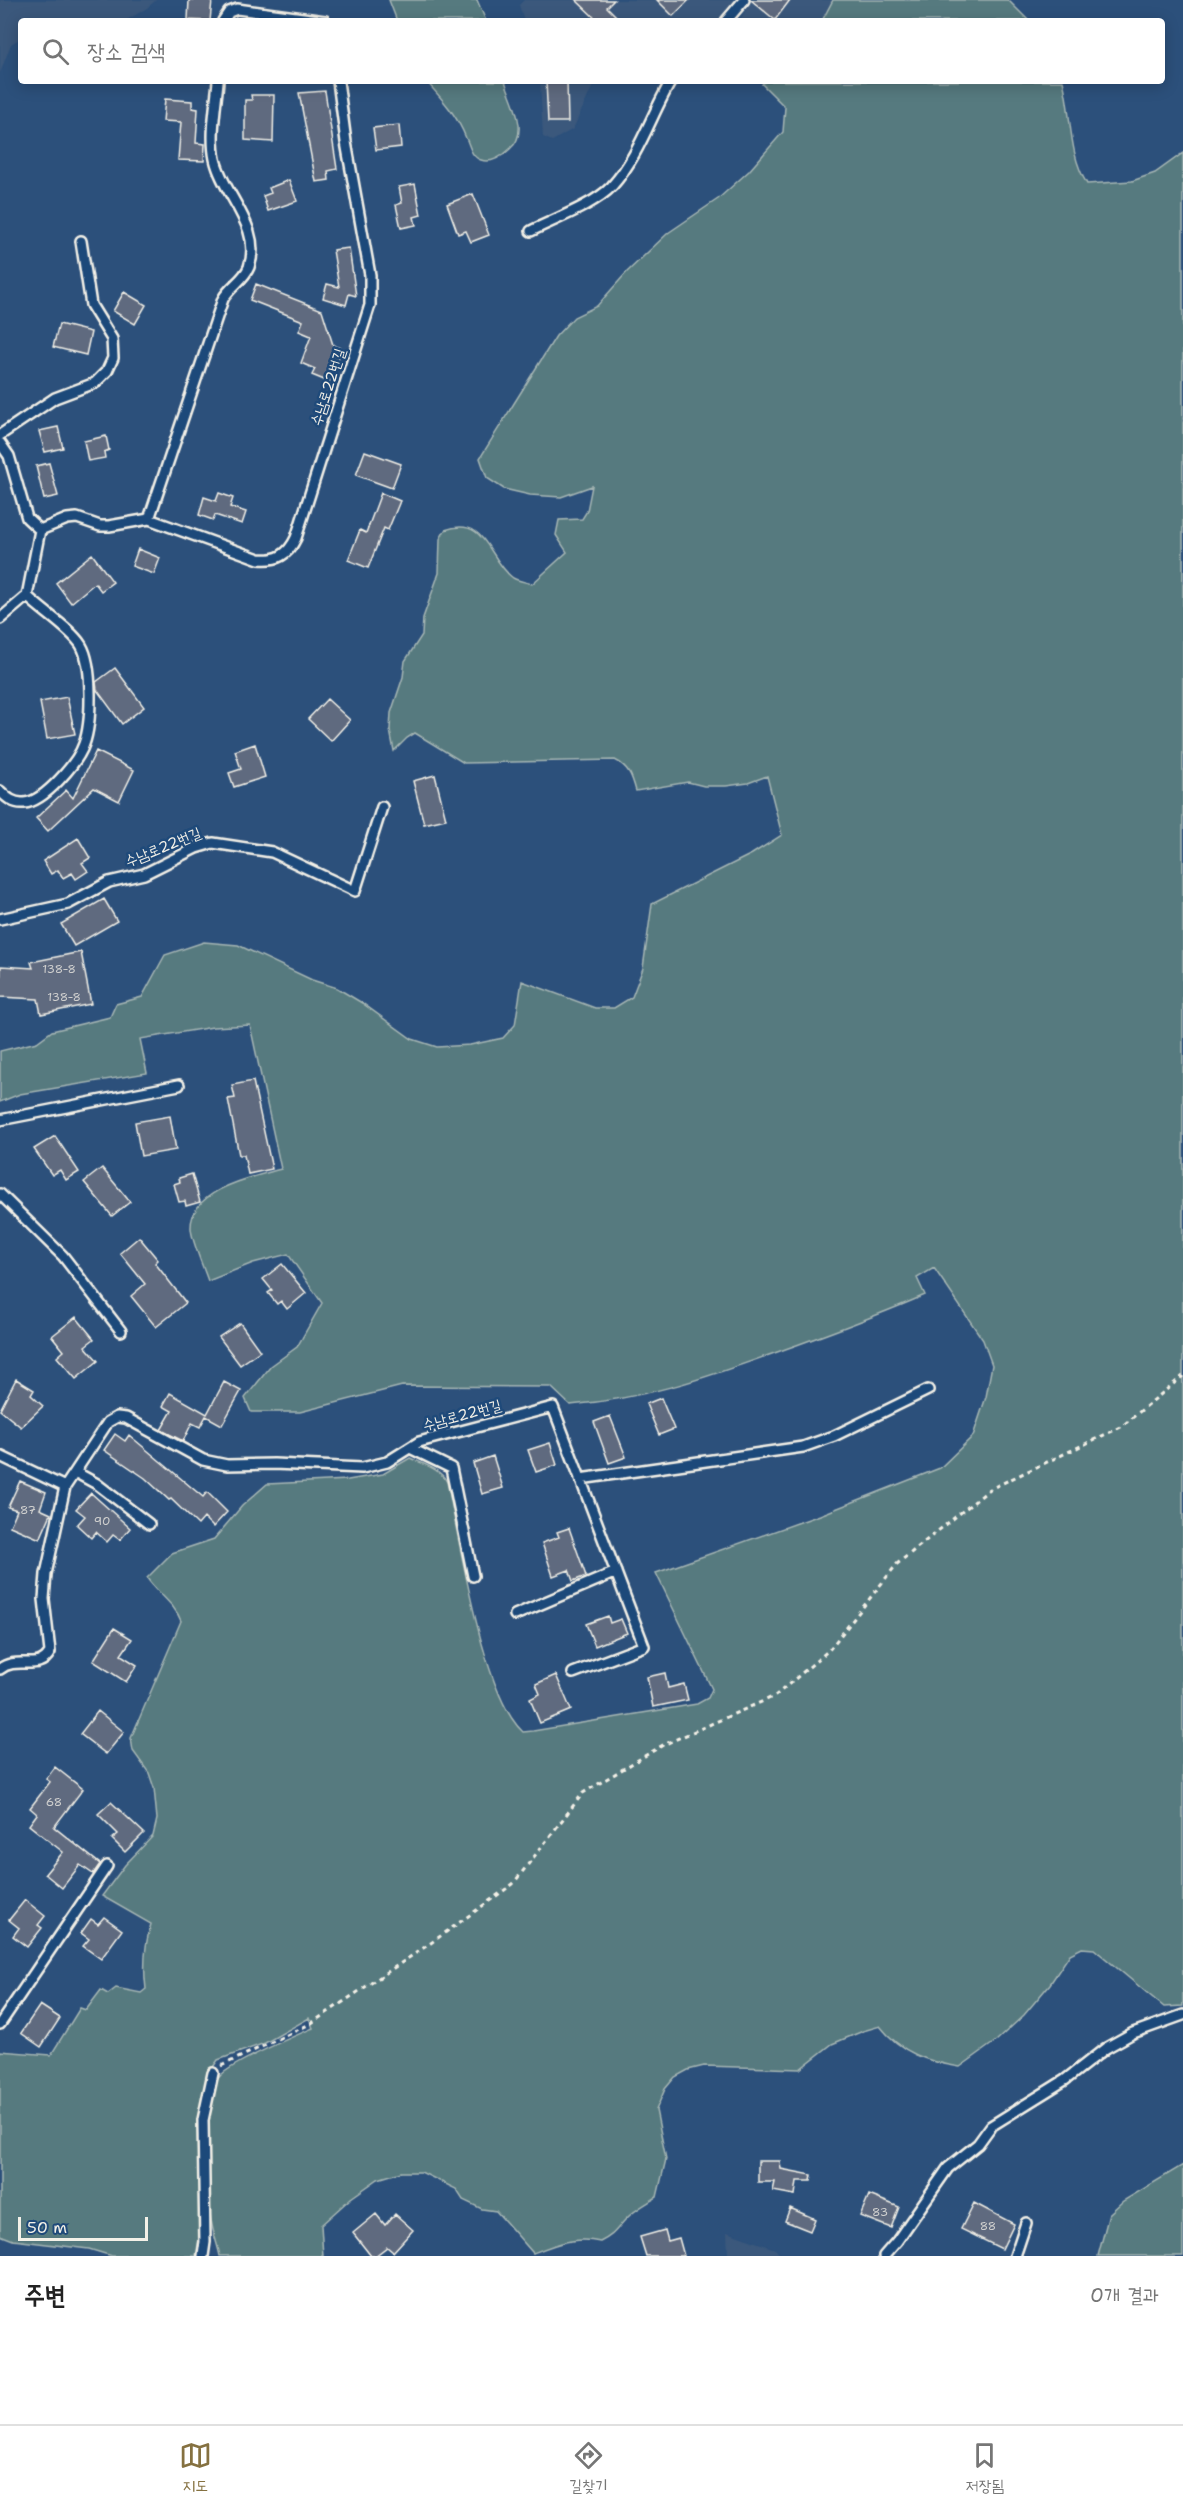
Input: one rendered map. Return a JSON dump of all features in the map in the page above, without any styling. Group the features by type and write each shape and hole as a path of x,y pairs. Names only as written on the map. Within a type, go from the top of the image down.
{"lane":[{"path":"729,18 744,0"},
{"path":"225,18 229,12 237,9 303,18"},
{"path":"40,530 67,519 110,526 149,519 223,299 228,290 245,275 250,265 251,238 248,228 219,172 214,157 218,84"},
{"name":"수남로22번길","path":"149,519 259,559 278,558 286,553 296,538 370,304 370,275 346,142 338,84"},
{"path":"531,231 586,204 611,187 634,152 669,84"},
{"path":"0,435 55,398 95,382 107,371 113,358 112,339 91,305 81,241"},
{"path":"0,443 9,456 27,518 40,530"},
{"path":"0,619 27,596 40,530"},
{"path":"0,791 15,802 26,803 36,799 57,782 80,755 88,727 89,668 81,645 73,635 27,596"},
{"name":"수남로22번길","path":"0,919 68,904 109,882 144,874 196,848 213,843 272,852 355,891 382,807"},
{"path":"0,1119 178,1085"},
{"path":"0,1194 63,1256 121,1331"},
{"path":"580,1479 803,1447 834,1436 928,1390"},
{"name":"수남로22번길","path":"0,1669 17,1661 39,1663 46,1659 50,1652 44,1599 46,1574 65,1487 108,1422 117,1417 126,1418 203,1460 226,1465 274,1464 362,1468 387,1462 419,1442 553,1407 644,1646 573,1673"},
{"path":"410,1448 451,1468 473,1576"},
{"path":"0,1456 65,1487"},
{"path":"75,1472 97,1484 149,1524"},
{"path":"515,1615 616,1572"},
{"path":"0,2024 107,1866"},
{"path":"884,2256 948,2168 978,2144 991,2126 1065,2080 1106,2048 1133,2033 1183,2015"},
{"path":"203,2256 205,2242 203,2120 213,2073"},
{"path":"1015,2256 1026,2223"}],"path":[{"path":"213,2073 223,2063 309,2024 429,1945 513,1884 583,1793 663,1745 775,1696 829,1650 897,1564 990,1489 1121,1427 1183,1376"}],"shaded area":[{"path":"0,0 156,0 130,18 18,18 18,40 11,44 0,73"},
{"path":"524,0 735,0 719,18 523,18 519,5"},
{"path":"752,0 833,0 824,18 741,18"},
{"path":"540,84 594,84 573,129 552,141 543,137"},
{"path":"727,2232 775,2249 781,2256 728,2256"}],"green space":[{"path":"389,0 477,0 485,18 396,18"},
{"path":"833,0 1008,0 1026,18 824,18"},
{"path":"429,84 506,84 518,117 519,134 516,142 497,159 485,161 478,159 471,151 454,115"},
{"path":"762,84 1064,84 1076,160 1087,184 1132,181 1155,173 1183,153 1183,2006 1164,2007 1094,1949 1082,1948 1070,1954 1050,1984 1024,2015 996,2041 960,2067 926,2059 906,2050 880,2026 832,2044 800,2069 704,2066 688,2070 675,2077 665,2089 656,2110 666,2159 657,2197 632,2213 611,2235 600,2242 574,2240 533,2253 496,2211 482,2209 463,2200 456,2189 421,2172 401,2172 378,2179 351,2198 321,2225 323,2256 220,2256 210,2212 207,2172 208,2125 214,2087 220,2076 237,2064 313,2028 309,2018 265,2043 218,2060 208,2074 197,2125 200,2233 196,2256 112,2256 89,2249 13,2240 0,2235 0,2051 51,2055 80,2008 86,2010 101,1990 108,1994 116,1988 141,1993 146,1989 145,1956 151,1924 102,1896 125,1865 153,1836 157,1819 154,1788 149,1773 133,1751 131,1738 181,1621 175,1609 147,1578 172,1553 214,1539 242,1506 267,1484 348,1480 383,1474 410,1458 431,1467 447,1482 474,1615 496,1685 508,1713 523,1732 533,1731 697,1704 708,1698 712,1689 656,1573 820,1515 940,1468 973,1436 986,1397 992,1365 983,1340 934,1268 917,1278 925,1295 909,1302 738,1366 657,1391 629,1397 570,1405 551,1387 402,1386 300,1412 251,1412 245,1398 271,1366 297,1347 322,1303 288,1254 253,1263 208,1281 193,1239 191,1228 193,1215 201,1203 212,1194 240,1181 281,1169 250,1025 213,1027 140,1039 147,1073 20,1094 0,1102 0,1051 37,1042 52,1031 110,1017 116,1004 142,997 165,955 204,942 238,945 312,980 337,988 412,1039 437,1047 470,1045 503,1038 515,1025 522,981 595,1008 614,1008 632,997 643,968 652,904 752,854 782,835 767,776 748,783 726,786 704,786 688,782 636,791 629,772 615,760 464,763 415,733 394,751 390,730 391,713 403,677 405,661 422,635 423,618 439,573 440,539 445,530 459,527 470,529 478,534 513,578 532,584 567,552 556,535 559,520 582,519 587,511 592,486 561,497 530,495 504,489 487,478 480,458 556,336 574,317 597,306 627,272 668,233 718,199 749,171 783,132 785,107"},
{"path":"1183,2165 1183,2256 1098,2256 1109,2214 1123,2201"}],"building":[{"path":"189,0 212,0 210,18 188,18"},
{"path":"576,0 614,0 607,7 618,18 595,18"},
{"path":"657,0 689,0 673,16"},
{"path":"751,0 790,0 776,18 773,18"},
{"path":"546,84 567,84 568,122 548,122"},
{"path":"325,91 337,169 328,171 329,180 316,182 299,93"},
{"path":"251,95 274,95 273,142 245,140 245,100 252,100"},
{"path":"165,99 192,101 192,108 198,109 196,143 205,144 204,161 178,160 181,122 163,121"},
{"path":"399,125 401,147 376,150 373,128"},
{"path":"289,180 297,201 268,211 263,196 271,193 269,188"},
{"path":"415,184 421,215 414,217 416,225 401,228 396,205 402,203 399,187"},
{"path":"473,194 489,235 471,242 466,231 458,234 447,204"},
{"path":"349,248 356,296 349,294 346,305 323,298 327,284 339,287 333,250"},
{"path":"256,284 322,310 333,345 342,349 329,382 312,375 315,369 301,363 311,336 299,331 303,321 250,300"},
{"path":"124,292 146,305 135,324 113,311"},
{"path":"59,324 91,332 86,355 53,347"},
{"path":"58,427 63,448 45,452 39,431"},
{"path":"106,436 109,450 104,452 105,458 88,461 84,441"},
{"path":"365,451 401,464 392,488 356,475"},
{"path":"49,463 58,496 44,499 36,466"},
{"path":"219,493 233,498 230,507 246,512 242,524 215,515 213,520 199,515 204,497 216,501"},
{"path":"381,493 400,501 388,530 384,528 368,568 348,560 360,530 366,533"},
{"path":"138,549 160,558 154,574 132,566"},
{"path":"92,554 113,582 101,591 95,583 71,603 56,583"},
{"path":"115,668 144,707 122,724 97,690 96,682"},
{"path":"67,697 75,734 47,739 40,702"},
{"path":"327,699 350,720 331,741 308,719"},
{"path":"255,744 265,777 234,787 229,773 241,769 235,751"},
{"path":"96,751 134,770 119,801 94,788 48,831 36,818 66,790 73,798"},
{"path":"435,775 446,819 424,824 413,781"},
{"path":"78,838 90,858 82,863 88,871 76,879 72,873 63,878 58,870 51,874 43,861"},
{"path":"104,899 117,921 74,946 61,924"},
{"path":"81,952 91,1004 41,1014 38,999 0,997 1,966 33,968 31,962"},
{"path":"253,1081 272,1169 248,1174 244,1155 239,1155 228,1099 235,1098 232,1085"},
{"path":"170,1116 176,1150 141,1156 135,1122"},
{"path":"55,1136 79,1172 66,1180 60,1170 52,1175 34,1149"},
{"path":"102,1168 130,1202 112,1216 84,1182"},
{"path":"192,1174 200,1202 186,1206 185,1201 179,1202 174,1184 180,1182 179,1178"},
{"path":"139,1237 158,1260 155,1263 186,1303 156,1327 131,1296 145,1284 120,1253"},
{"path":"282,1264 306,1293 287,1309 281,1301 277,1304 268,1293 272,1290 263,1279"},
{"path":"76,1317 94,1339 85,1346 98,1361 76,1379 57,1357 64,1351 52,1336"},
{"path":"240,1323 260,1351 240,1365 219,1337"},
{"path":"16,1379 34,1390 31,1395 43,1406 21,1427 0,1410"},
{"path":"224,1382 241,1391 222,1425 206,1416 200,1427 192,1423 183,1441 161,1430 172,1411 163,1406 170,1393 207,1414"},
{"path":"661,1398 674,1429 659,1435 646,1404"},
{"path":"610,1416 626,1457 609,1463 594,1422"},
{"path":"115,1434 125,1441 129,1435 203,1497 207,1492 227,1512 213,1527 204,1518 198,1525 145,1478 104,1450"},
{"path":"550,1443 557,1465 536,1472 528,1450"},
{"path":"493,1456 503,1488 482,1494 473,1463"},
{"path":"20,1481 46,1492 40,1509 51,1514 40,1539 10,1526 17,1510 8,1507"},
{"path":"91,1493 130,1528 120,1540 113,1535 107,1542 96,1532 91,1538 77,1525 85,1516 76,1509"},
{"path":"569,1528 586,1576 573,1581 569,1570 553,1576 542,1543 559,1537 557,1532"},
{"path":"608,1616 610,1623 621,1619 627,1633 595,1646 586,1624"},
{"path":"114,1628 132,1639 121,1655 137,1665 126,1682 93,1661"},
{"path":"665,1673 668,1688 684,1684 688,1700 653,1707 647,1677"},
{"path":"556,1675 571,1710 540,1723 530,1699 540,1694 536,1684"},
{"path":"98,1711 124,1732 106,1754 80,1734"},
{"path":"55,1767 83,1789 54,1827 100,1864 93,1874 80,1865 62,1888 45,1874 63,1852 29,1825 37,1814 30,1808 50,1782 46,1779"},
{"path":"111,1802 144,1833 125,1852 112,1839 118,1834 98,1814"},
{"path":"25,1900 45,1916 38,1925 42,1928 27,1947 13,1936 19,1928 9,1920"},
{"path":"104,1917 122,1930 101,1959 83,1946 89,1939 81,1933 91,1919 98,1924"},
{"path":"40,2005 60,2018 41,2047 21,2033"},
{"path":"758,2161 780,2161 781,2169 812,2175 811,2181 797,2181 795,2195 773,2191 775,2182 758,2182"},
{"path":"869,2195 899,2207 891,2228 860,2216"},
{"path":"974,2203 1014,2224 1002,2249 961,2229"},
{"path":"790,2208 815,2219 810,2231 785,2221"},
{"path":"376,2214 385,2225 395,2214 413,2230 393,2252 387,2247 375,2256 371,2256 353,2233"},
{"path":"665,2230 668,2241 679,2238 684,2256 646,2256 640,2237"}]}
